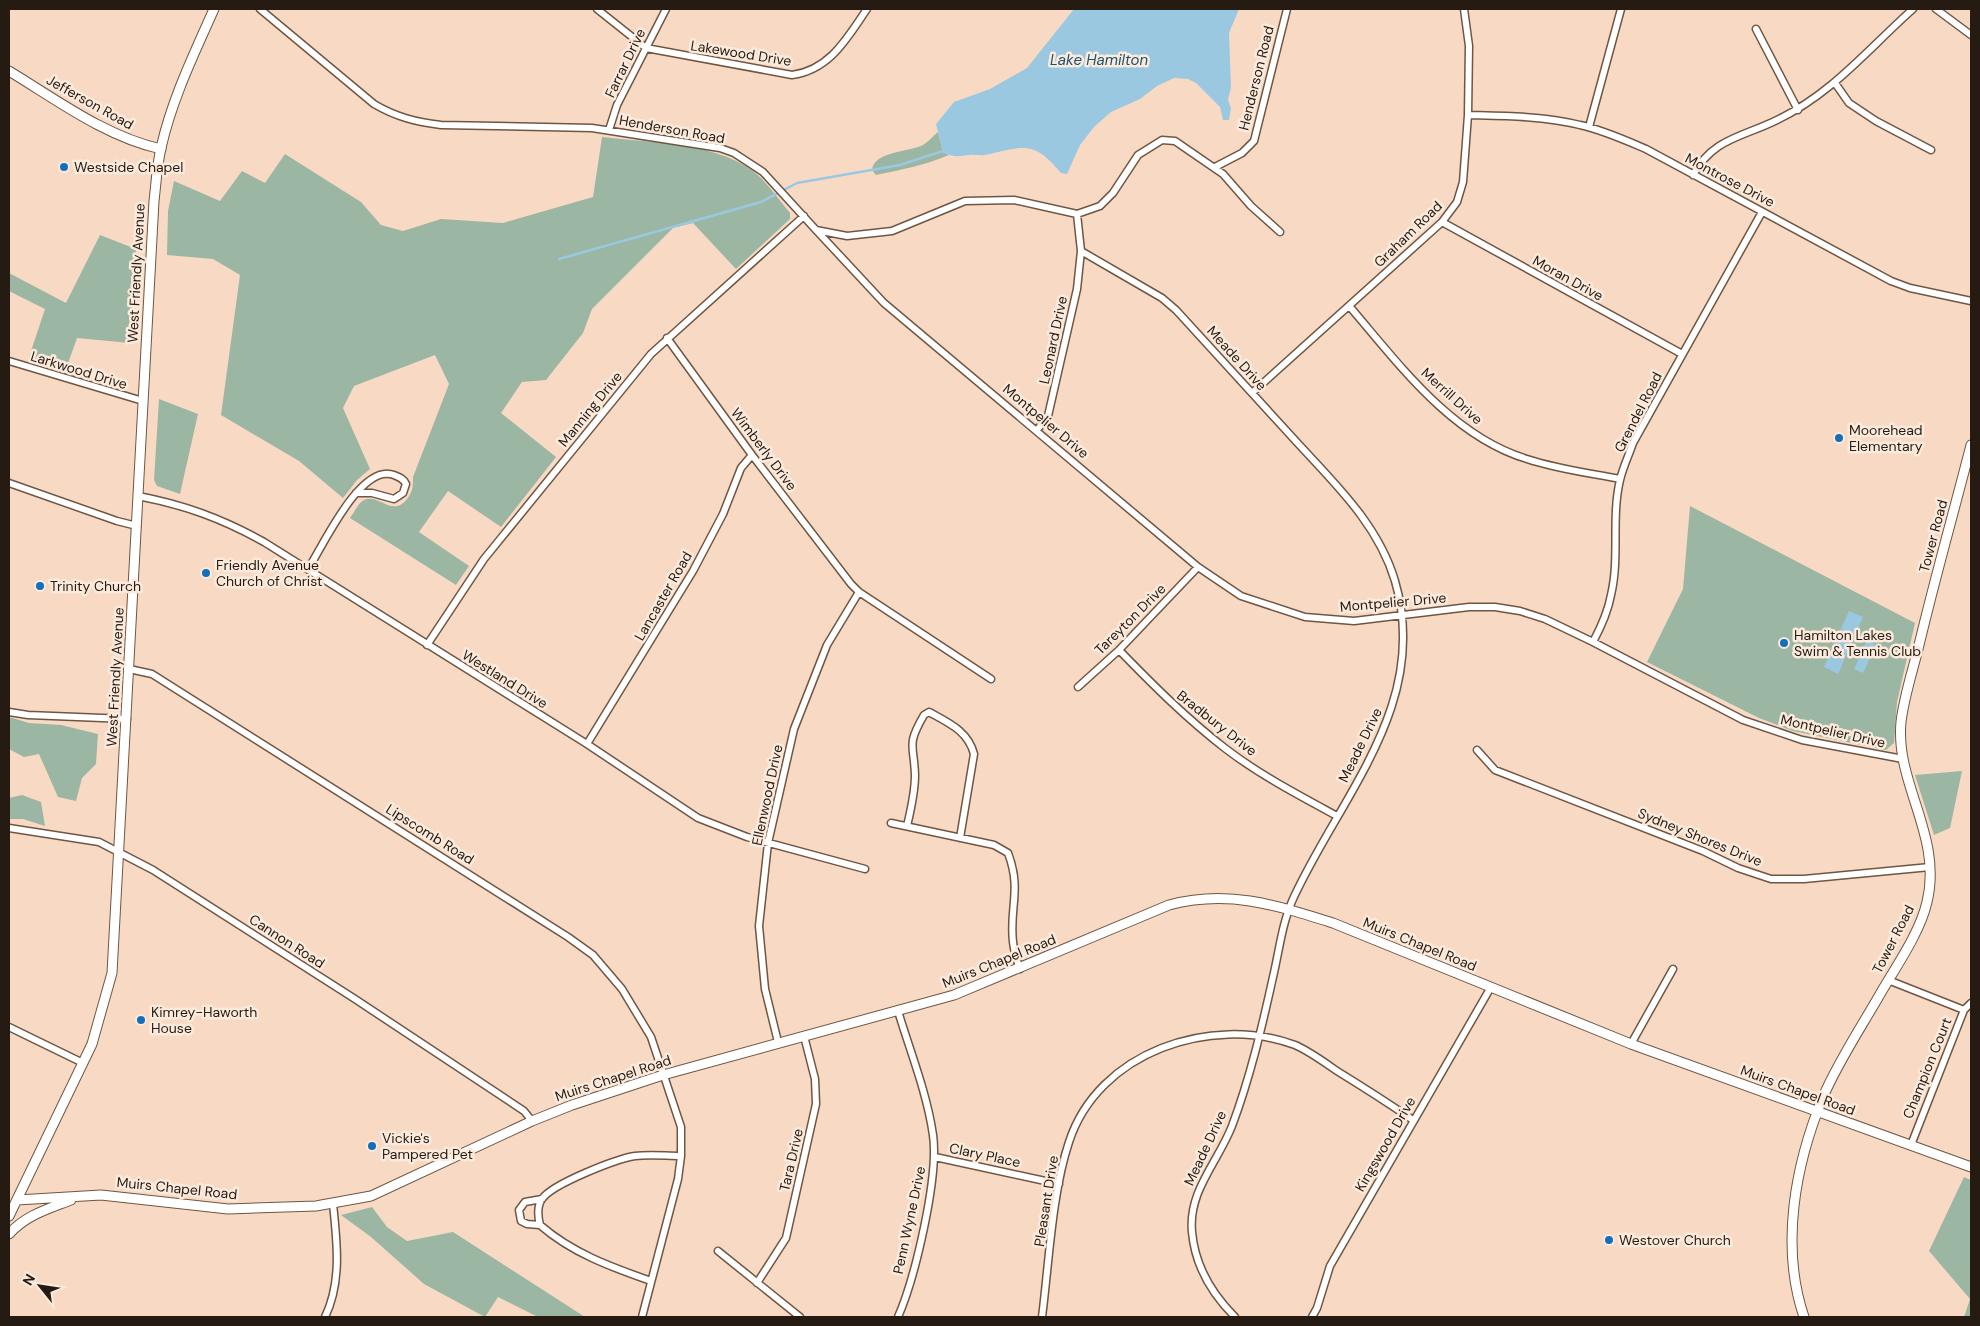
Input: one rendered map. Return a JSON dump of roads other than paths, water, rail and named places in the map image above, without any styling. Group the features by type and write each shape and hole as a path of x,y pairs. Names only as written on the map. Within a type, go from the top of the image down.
{"main road":[{"name":"West Friendly Avenue","path":"9,1216 92,1044 112,973 153,205 161,149 175,100 214,9"},
{"name":"Jefferson Road","path":"9,71 115,134 138,144 161,149"},
{"name":"Tower Road","path":"1804,1317 1794,1274 1792,1221 1800,1174 1818,1112 1846,1053 1912,938 1928,902 1929,844 1903,759 1901,721 1929,603 1971,444"},
{"name":"Muirs Chapel Road","path":"17,1200 34,1201 80,1196 117,1196 228,1208 333,1204 371,1196 532,1121 663,1075 954,995 1020,969 1169,905 1203,898 1221,898 1289,910 1333,923 1631,1044 1971,1167"},
{"path":"9,1234 17,1225 36,1214 80,1196"}],"street":[{"name":"Henderson Road","path":"260,9 374,104 395,116 418,122 441,124 609,130 694,142 734,153 763,172 816,230"},
{"name":"Lakewood Drive","path":"597,9 646,48 764,71 800,74 827,61 840,49 867,9"},
{"name":"Farrar Drive","path":"609,130 617,105 666,9"},
{"name":"Henderson Road","path":"1215,167 1242,153 1254,141 1287,9"},
{"name":"Graham Road","path":"1252,393 1350,307 1442,222 1457,202 1463,182 1468,115 1469,46 1464,9"},
{"path":"1589,127 1621,9"},
{"path":"1693,175 1701,160 1719,144 1798,110 1835,83 1913,9"},
{"path":"1936,9 1971,35"},
{"path":"1756,29 1798,110"},
{"path":"1835,83 1849,103 1876,121 1931,150"},
{"name":"Montrose Drive","path":"1468,115 1557,120 1589,127 1646,149 1892,281 1910,288 1971,301"},
{"path":"816,230 847,236 892,231 965,201 989,199 1014,200 1077,214 1100,206 1113,194 1138,155 1162,140 1175,141 1215,167 1251,206 1280,232"},
{"name":"Grendel Road","path":"1593,642 1606,616 1612,594 1615,569 1616,504 1620,479 1633,443 1762,212"},
{"path":"1077,214 1081,251"},
{"name":"Manning Drive","path":"427,645 484,559 651,354 804,216"},
{"name":"Moran Drive","path":"1442,222 1682,354"},
{"name":"Montpelier Drive","path":"816,230 884,303 1198,567 1241,596 1305,617 1354,621 1469,607 1495,607 1544,619 1593,642 1743,720 1802,740 1903,759"},
{"name":"Meade Drive","path":"1081,251 1162,298 1176,310 1363,516 1386,557 1395,582 1401,616 1402,665 1392,711 1378,743 1307,871 1289,910 1259,1038 1230,1131 1198,1189 1192,1230 1200,1268 1209,1287 1235,1317"},
{"name":"Leonard Drive","path":"1037,430 1048,416 1053,398 1077,289 1081,251"},
{"name":"Merrill Drive","path":"1350,307 1428,396 1476,434 1500,449 1526,459 1620,479"},
{"name":"Wimberly Drive","path":"667,338 752,455 859,592"},
{"name":"Larkwood Drive","path":"9,361 143,402"},
{"name":"Lancaster Road","path":"587,744 693,571 723,514 742,468 752,455"},
{"path":"308,569 356,493 367,480 381,474 394,474 404,480 406,484 403,493 394,500 372,493 356,493"},
{"path":"9,483 117,521 137,526"},
{"name":"Westland Drive","path":"138,496 176,504 215,518 264,542 587,744 698,818 768,843 865,869"},
{"name":"Tareyton Drive","path":"1078,687 1119,650 1198,567"},
{"path":"859,592 991,679"},
{"name":"Ellenwood Drive","path":"778,1042 765,989 759,926 768,843 794,729 828,646 859,592"},
{"name":"Bradbury Drive","path":"1119,650 1167,699 1227,750 1266,776 1337,816"},
{"name":"Lipscomb Road","path":"129,669 152,674 593,955 622,989 651,1037 681,1127 681,1156 671,1208 642,1317"},
{"path":"9,712 28,715 127,719"},
{"path":"907,826 914,799 915,774 911,741 924,715 930,712 964,733 971,742 974,754 960,838"},
{"name":"Sydney Shores Drive","path":"1477,750 1495,770 1702,851 1738,868 1771,879 1804,880 1930,867"},
{"path":"891,823 994,845 1008,853 1015,870 1016,896 1013,943 1020,969"},
{"name":"Cannon Road","path":"9,828 99,842 153,870 355,999 524,1111 532,1121"},
{"path":"1631,1044 1673,969"},
{"path":"1888,980 1964,1010"},
{"name":"Kingswood Drive","path":"1312,1317 1317,1308 1330,1266 1491,987"},
{"name":"Champion Court","path":"1911,1145 1964,1010 1971,1003"},
{"name":"Penn Wyne Drive","path":"898,1010 929,1116 935,1157 925,1219 898,1317"},
{"path":"9,1027 83,1064"},
{"name":"Pleasant Drive","path":"1042,1317 1059,1184 1069,1140 1091,1100 1110,1079 1148,1052 1171,1043 1221,1035 1259,1038 1295,1046 1414,1120"},
{"name":"Tara Drive","path":"757,1282 786,1238 816,1104 815,1079 804,1036"},
{"path":"651,1281 606,1265 568,1247 540,1225 527,1224 521,1221 519,1210 525,1202 542,1199 553,1189 598,1167 635,1156 681,1156"},
{"name":"Clary Place","path":"935,1157 1059,1184"},
{"path":"540,1225 538,1214 542,1199"},
{"path":"325,1317 334,1294 337,1276 333,1204"},
{"path":"718,1251 800,1317"}],"water":[{"name":"Lake Hamilton","path":"1074,9 1239,9 1229,33 1231,87 1228,100 1231,108 1229,120 1223,120 1220,107 1196,83 1188,79 1174,78 1157,86 1140,99 1111,112 1094,127 1080,145 1067,174 1061,173 1043,155 1027,148 983,155 956,156 943,152 936,124 954,102 990,89 1027,68"},
{"path":"1849,611 1863,617 1838,674 1824,667"},
{"path":"1867,640 1876,645 1863,673 1854,669"}],"waterway":[{"path":"559,259 761,202 797,183 900,165 946,150"}],"place":[{"name":"Westside Chapel","path":"64,167"},
{"name":"Moorehead Elementary","path":"1839,438"},
{"name":"Friendly Avenue Church of Christ","path":"206,573"},
{"name":"Trinity Church","path":"40,586"},
{"name":"Hamilton Lakes Swim & Tennis Club","path":"1784,643"},
{"name":"Kimrey-Haworth House","path":"141,1020"},
{"name":"Vickie's Pampered Pet","path":"372,1146"},
{"name":"Westover Church","path":"1609,1240"}]}
